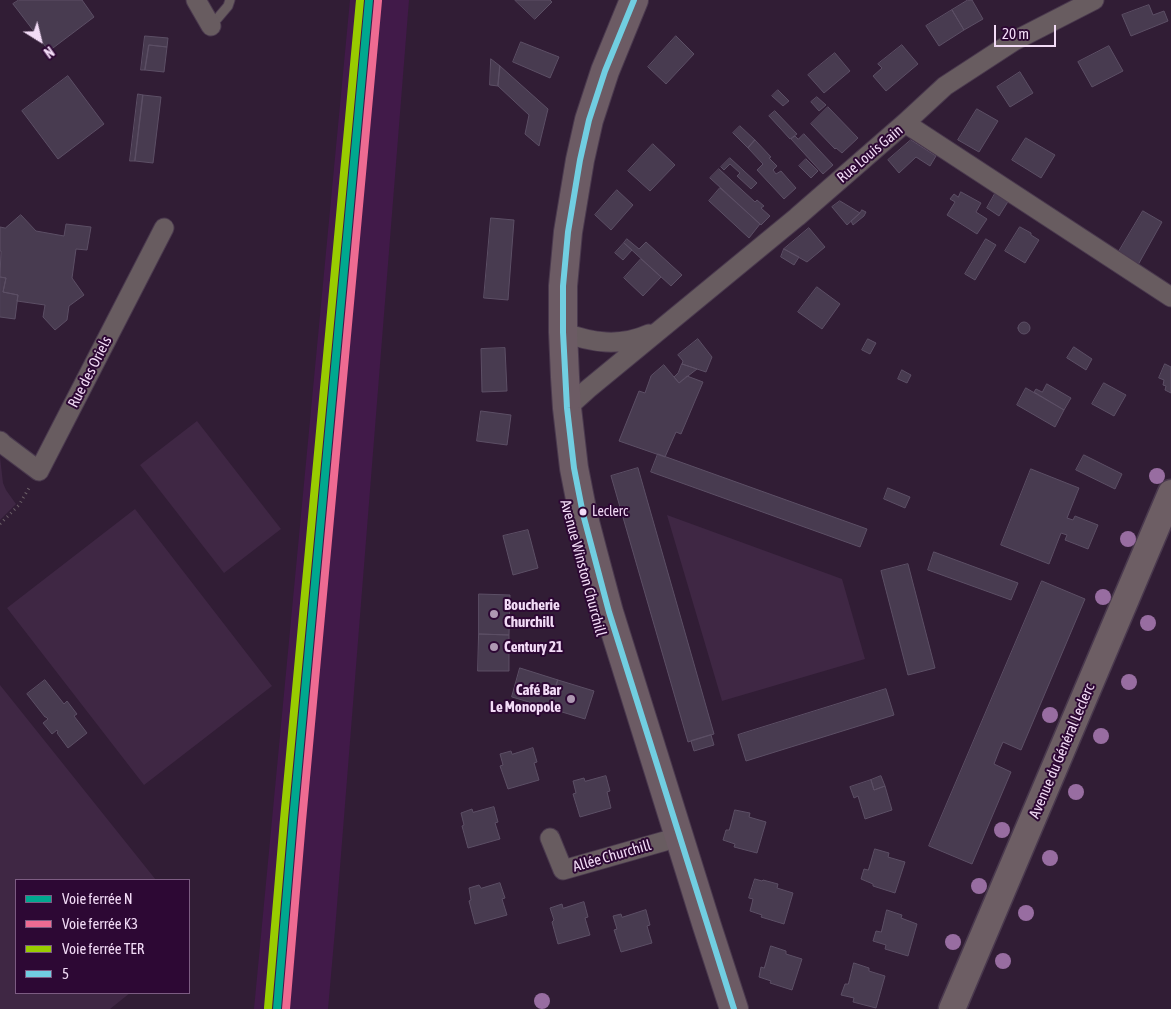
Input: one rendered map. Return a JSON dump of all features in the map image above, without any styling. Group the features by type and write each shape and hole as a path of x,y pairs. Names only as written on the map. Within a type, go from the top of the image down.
{"main road":[{"name":"Avenue Winston Churchill","path":"618,0 577,108 562,175 556,210 549,283 547,327 548,386 560,481 573,540 717,1009"},
{"name":"Avenue Winston Churchill","path":"634,0 605,72 589,120 568,232 563,332 568,408 574,468 583,514 609,612 706,926 734,1009"},
{"name":"Avenue du Général Leclerc","path":"952,1009 1171,493"}],"street":[{"path":"196,0 211,26"},
{"path":"905,123 945,86 1014,41 1094,0"},
{"name":"Rue Louis Gain","path":"568,408 588,389 797,217 905,123 1171,297"},
{"name":"Rue des Oriels","path":"39,471 164,228"},
{"name":"Rue Louis Gain","path":"563,332 586,339 610,343 625,342 659,330"},
{"path":"0,440 39,471"},
{"name":"Allée Churchill","path":"550,838 563,870 665,841"}],"lane":[{"path":"211,26 228,6 230,0"}],"path":[{"path":"0,524 19,505 39,471"}],"shaded area":[{"path":"350,0 409,0 328,1009 254,1009"},
{"path":"197,421 281,529 224,573 140,465"},
{"path":"0,457 3,483 16,504 0,520"},
{"path":"135,509 272,686 144,785 7,608"},
{"path":"667,515 842,579 865,659 722,701"},
{"path":"0,685 155,879 15,879 15,994 129,994 110,1009 0,1009"}],"building":[{"path":"19,0 82,0 94,17 49,51 13,4"},
{"path":"515,0 550,0 552,2 535,19"},
{"path":"968,0 972,0 983,19 964,30 952,10"},
{"path":"1149,5 1153,15 1164,11 1168,21 1131,36 1122,15"},
{"path":"952,10 964,30 939,46 926,26"},
{"path":"145,36 168,38 167,47 149,45 145,70 141,70"},
{"path":"676,36 694,54 666,84 648,67"},
{"path":"521,42 559,57 550,78 513,62"},
{"path":"149,45 167,47 164,72 145,70"},
{"path":"902,45 918,64 886,91 873,76 882,68 878,64"},
{"path":"1109,46 1123,71 1092,87 1078,62"},
{"path":"835,53 850,71 824,93 808,75"},
{"path":"491,59 500,66 498,86 490,85"},
{"path":"500,66 548,109 539,146 525,134 529,115 498,86"},
{"path":"1020,72 1033,93 1010,107 997,87"},
{"path":"68,76 104,124 58,159 22,111"},
{"path":"778,90 789,101 783,106 772,96"},
{"path":"138,94 143,95 135,161 130,161"},
{"path":"143,95 161,97 153,163 135,161"},
{"path":"817,97 826,105 819,111 811,102"},
{"path":"828,107 858,138 842,153 835,149 811,124"},
{"path":"977,109 998,121 979,152 958,140"},
{"path":"775,111 797,134 790,139 769,116"},
{"path":"740,126 755,140 748,148 733,133"},
{"path":"804,134 833,165 823,174 791,139 795,136 798,139"},
{"path":"1026,138 1055,155 1041,178 1012,160"},
{"path":"755,140 777,166 773,170 776,174 781,171 796,188 784,199 757,170 763,164 748,148"},
{"path":"911,140 936,156 930,166 916,157 899,173 888,160"},
{"path":"653,144 675,165 650,191 628,171"},
{"path":"730,158 757,183 751,189 737,176 740,173 730,164 724,170 721,167"},
{"path":"806,159 818,171 811,178 799,166"},
{"path":"719,169 755,202 757,200 764,206 761,208 770,216 761,225 710,178"},
{"path":"720,188 760,224 749,238 709,201"},
{"path":"617,190 633,205 611,230 595,215"},
{"path":"961,192 981,203 976,212 987,219 977,234 947,215 955,202 950,199 954,194 958,197"},
{"path":"996,192 1009,200 999,216 987,208"},
{"path":"840,201 860,213 847,225 832,207"},
{"path":"862,210 866,212 864,216 853,225 851,221"},
{"path":"1143,211 1162,222 1138,265 1118,253"},
{"path":"21,215 36,231 64,236 66,224 91,227 87,250 76,249 72,278 84,295 69,306 67,320 55,330 43,317 45,305 17,301 18,295 3,292 6,278 0,277 0,227 5,228"},
{"path":"491,218 514,220 508,300 484,298"},
{"path":"1020,227 1039,240 1025,263 1005,251"},
{"path":"809,228 825,247 807,262 784,249"},
{"path":"627,239 639,249 646,242 682,275 671,286 624,243"},
{"path":"986,239 996,245 975,280 965,274"},
{"path":"624,243 632,250 623,260 615,253"},
{"path":"784,249 799,257 794,265 781,257"},
{"path":"641,259 661,277 643,296 624,278"},
{"path":"0,277 6,278 3,292 18,295 15,319 0,317"},
{"path":"817,287 840,304 822,329 798,312"},
{"path":"1026,322 1029,323 1029,333 1022,334 1019,333 1018,326 1019,323"},
{"path":"698,339 712,357 706,372 682,364 683,361 678,355"},
{"path":"868,339 876,343 870,354 862,350"},
{"path":"1074,347 1092,359 1086,370 1067,358"},
{"path":"505,348 507,391 482,392 481,349"},
{"path":"682,364 697,369 679,383 674,377"},
{"path":"1165,364 1171,367 1171,393 1165,390 1164,380 1159,378"},
{"path":"664,365 679,383 687,376 703,382 681,434 676,432 665,457 619,441 639,391 645,393 651,376"},
{"path":"902,370 911,375 907,383 898,379"},
{"path":"1104,383 1126,395 1114,416 1092,404"},
{"path":"1047,384 1071,398 1064,410 1034,392 1036,389 1042,392"},
{"path":"1026,388 1064,410 1055,427 1017,405"},
{"path":"481,411 511,415 507,445 477,441"},
{"path":"658,454 867,529 860,547 651,472"},
{"path":"1084,455 1122,474 1115,489 1076,470"},
{"path":"638,468 714,734 688,742 611,476"},
{"path":"1031,469 1079,488 1067,518 1073,520 1075,516 1098,525 1088,549 1065,540 1067,535 1061,533 1049,564 1001,545"},
{"path":"888,488 910,497 905,508 884,499"},
{"path":"528,530 538,568 513,575 503,536"},
{"path":"934,552 1018,583 1011,600 928,570"},
{"path":"908,564 935,668 908,675 881,571"},
{"path":"1042,581 1085,599 1021,750 1003,742 999,751 994,764 1011,772 972,864 929,846"},
{"name":"Boucherie Churchill","path":"479,594 510,595 509,635 479,634"},
{"name":"Century 21","path":"479,634 509,635 509,671 478,671"},
{"path":"520,668 558,680 549,708 512,697"},
{"path":"45,680 64,704 67,701 77,714 74,716 87,733 68,748 57,733 57,730 52,734 43,723 48,719 27,694"},
{"name":"Café Bar Le Monopole","path":"558,680 594,691 585,719 549,708"},
{"path":"886,689 894,715 746,761 738,735"},
{"path":"711,735 714,745 694,751 691,741"},
{"path":"533,748 537,762 534,763 539,780 508,789 500,766 503,765 500,754 511,751 512,754"},
{"path":"606,776 610,791 607,792 611,808 580,817 573,794 576,793 573,781 584,778 585,781"},
{"path":"881,776 885,786 874,790 871,780"},
{"path":"871,780 874,790 885,786 892,810 865,819 858,796 854,798 850,787"},
{"path":"494,807 498,822 495,823 500,839 468,848 462,826 464,825 461,813 472,809 473,812"},
{"path":"735,810 750,813 749,817 766,822 757,853 734,847 735,844 723,840 726,830 729,830"},
{"path":"875,849 889,853 888,857 905,862 895,893 873,886 873,884 861,879 864,869 868,870"},
{"path":"755,879 778,884 777,888 793,893 784,924 761,917 762,915 750,911 753,899 749,898"},
{"path":"500,883 505,898 502,899 507,915 475,924 469,901 471,900 469,888 479,885 481,888"},
{"path":"584,902 588,917 585,918 590,935 558,944 550,908 562,904 563,908"},
{"path":"646,910 650,925 647,926 652,943 621,952 614,930 617,929 613,916 621,914 622,917"},
{"path":"887,910 902,915 901,918 917,924 908,956 885,949 886,945 873,941 876,931 881,932"},
{"path":"771,946 786,951 786,954 802,959 792,990 770,983 771,981 759,977 761,967 764,968"},
{"path":"854,963 869,968 869,971 885,976 876,1008 853,1002 854,998 841,995 845,984 848,984"}],"rail line":[{"name":"TER","path":"268,1008 360,0"},
{"name":"N","path":"277,1009 369,0"},
{"name":"K3","path":"286,1009 378,1"}],"transit line":[{"name":"5","path":"634,0 605,71 589,120 568,232 563,286 563,332 567,408 574,468 583,514 609,612 734,1009"}],"place":[{"name":"Leclerc","path":"583,512"},
{"name":"Boucherie Churchill","path":"494,614"},
{"name":"Century 21","path":"494,647"},
{"name":"Café Bar Le Monopole","path":"571,699"}]}
